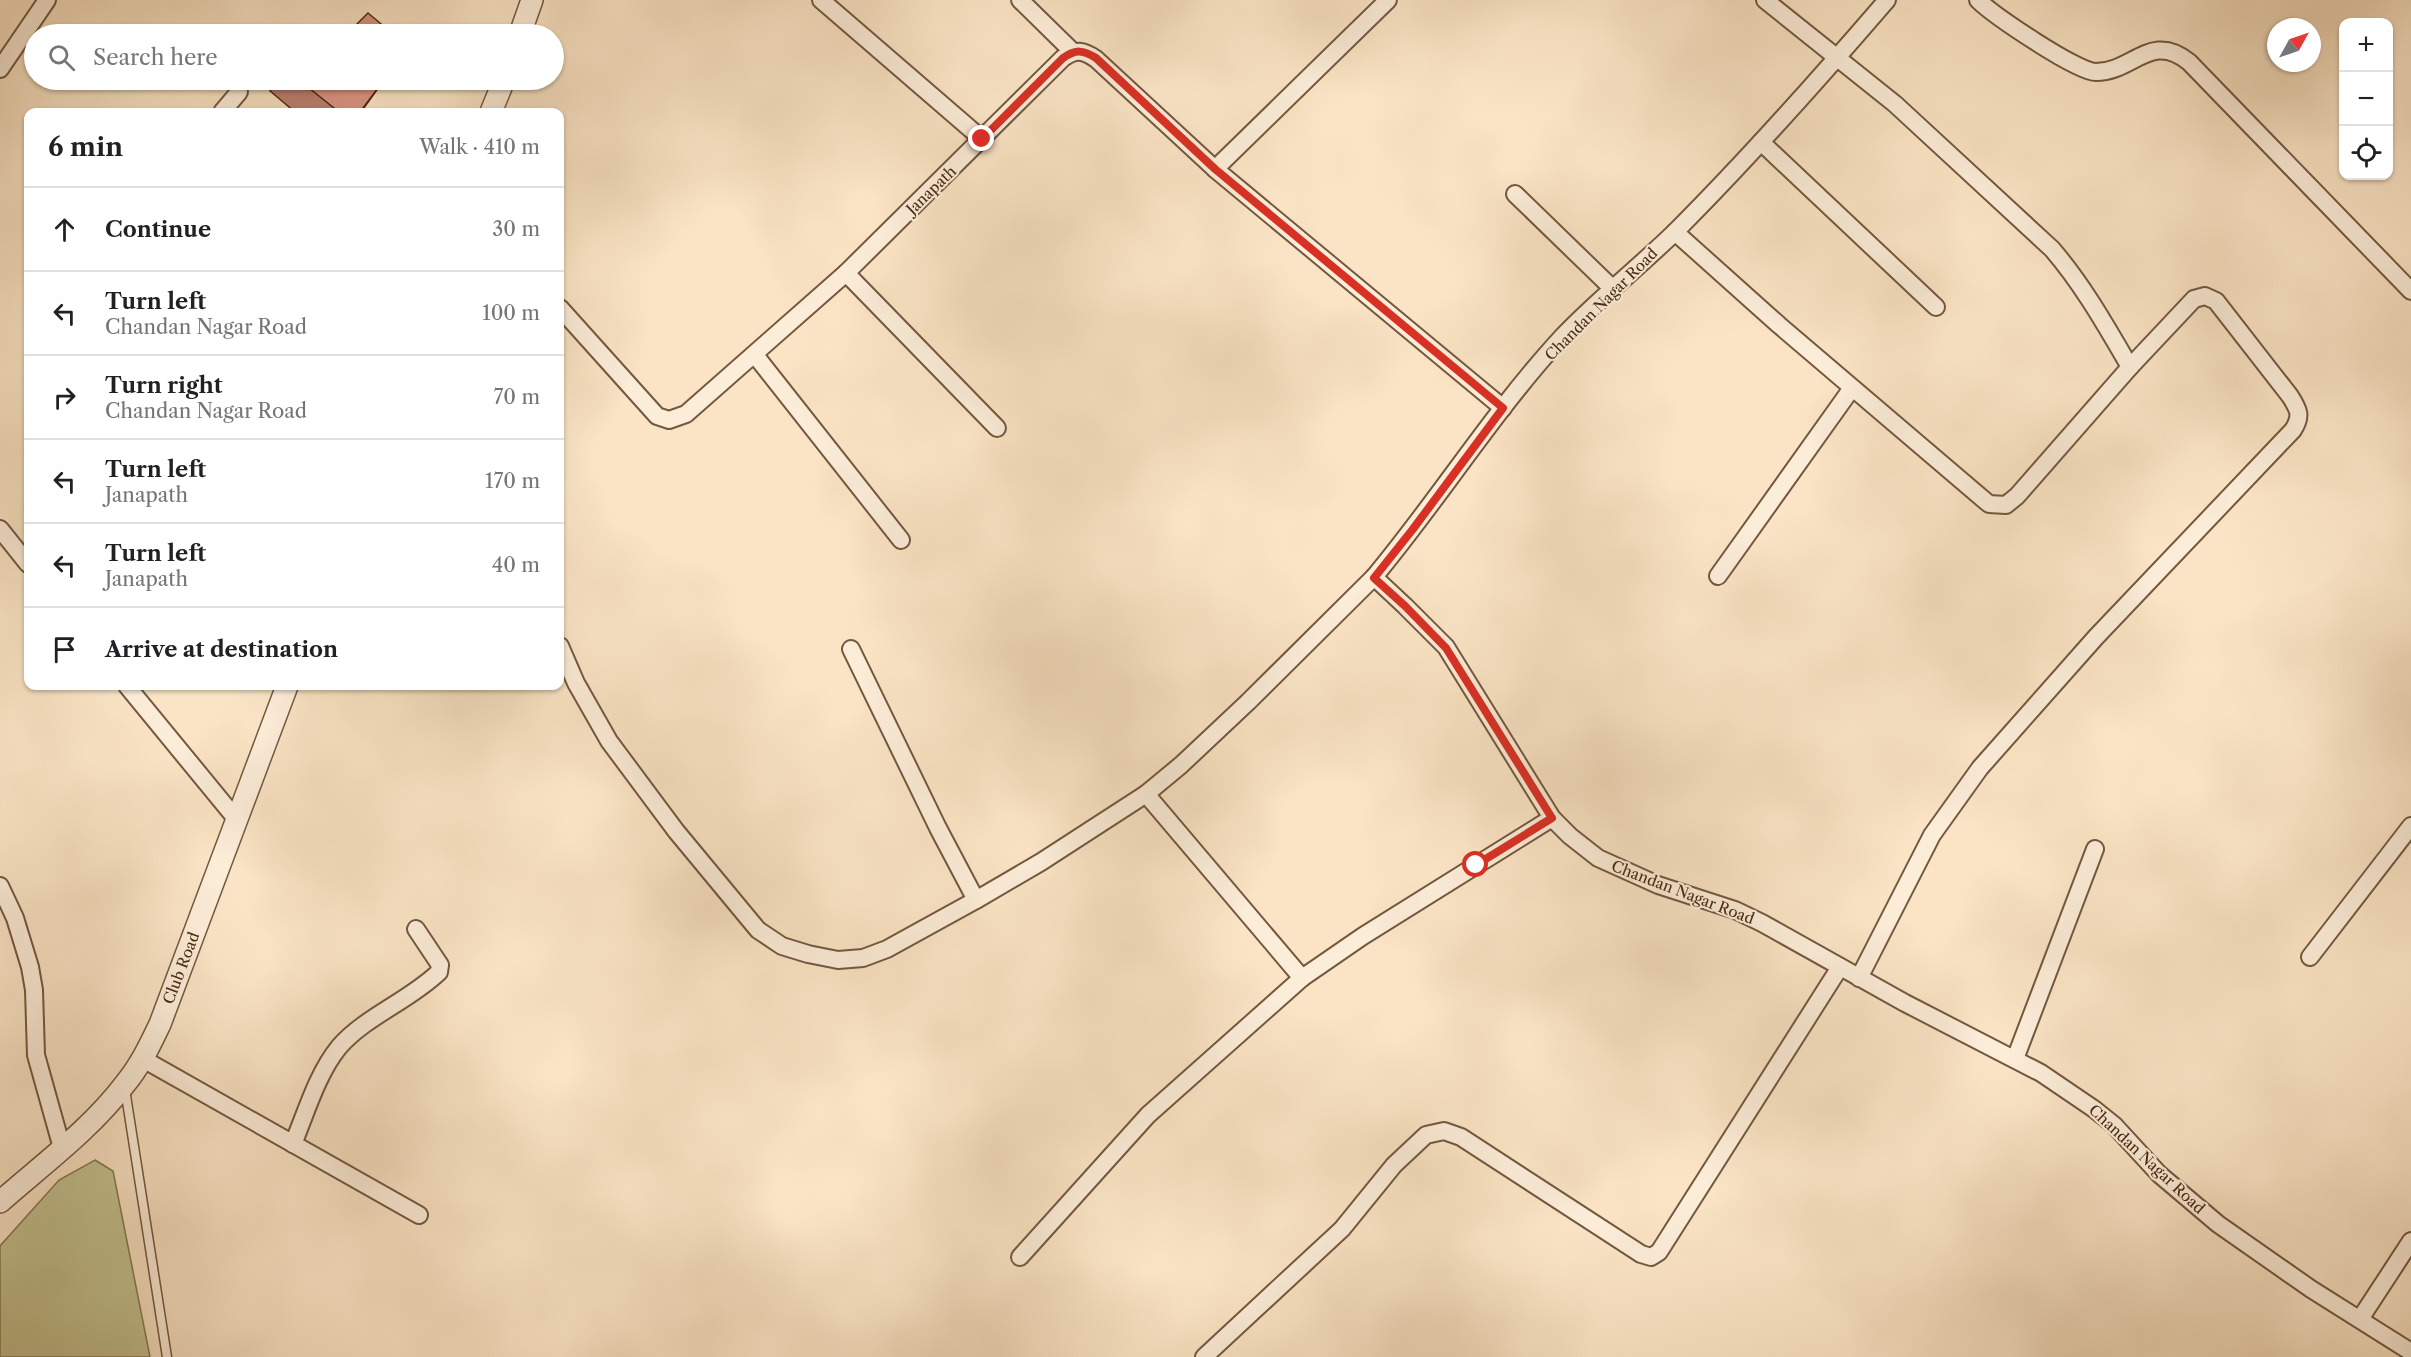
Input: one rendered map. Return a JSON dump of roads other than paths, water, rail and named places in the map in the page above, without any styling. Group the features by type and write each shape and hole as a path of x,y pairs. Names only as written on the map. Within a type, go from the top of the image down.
{"street":[{"path":"31,24 47,0"},
{"path":"524,24 532,0"},
{"path":"821,0 982,139"},
{"path":"1020,0 1073,52 1083,51 1096,58 1215,169 1503,408"},
{"path":"1215,169 1388,0"},
{"path":"1765,0 1895,104 2052,249 2069,269 2096,309 2130,368"},
{"name":"Chandan Nagar Road","path":"1887,0 1838,58 1675,232 1562,337 1503,408 1374,578 1446,648 1552,818 1598,858 1658,885 1735,910 1859,978 2041,1072 2114,1125 2158,1174 2218,1224 2311,1289 2411,1352"},
{"path":"1986,3 2078,67 2094,72 2108,70 2152,51 2163,49 2177,52 2213,86 2411,291"},
{"path":"0,69 24,34"},
{"name":"Janapath","path":"564,313 657,416 669,420 686,414 846,273 1063,58 1073,52"},
{"path":"493,108 500,90"},
{"path":"225,108 239,92"},
{"path":"1761,142 1936,307"},
{"path":"1515,194 1613,289"},
{"path":"1675,232 1852,388 1989,504 2006,505 2017,496 2194,299 2205,296 2216,301 2299,409 2300,419 2293,430 2096,637 1959,794 1932,836 1859,978"},
{"path":"846,273 997,428"},
{"path":"755,355 901,540"},
{"path":"1718,576 1852,388"},
{"path":"0,529 24,559"},
{"path":"564,654 609,741 669,822 758,930 782,946 808,954 838,960 863,958 887,949 976,900 1041,862 1146,794 1182,765 1374,578"},
{"path":"851,649 938,828 976,900"},
{"path":"131,690 237,820"},
{"name":"Club Road","path":"0,1202 62,1148 124,1086 143,1059 160,1024 286,690"},
{"path":"1146,794 1302,978"},
{"path":"1020,1257 1148,1115 1302,978 1363,936 1552,818"},
{"path":"2310,957 2411,826"},
{"path":"2015,1059 2095,849"},
{"path":"0,886 15,918 30,967 34,990 36,1055 62,1148"},
{"path":"293,1144 322,1074 339,1047 355,1032 439,972 440,965 416,929"},
{"path":"1204,1357 1342,1229 1394,1165 1426,1135 1444,1131 1461,1137 1641,1254 1651,1257 1659,1252 1840,967"},
{"path":"143,1059 419,1215"},
{"path":"2360,1320 2411,1241"}],"lane":[{"path":"124,1086 167,1357"}]}
